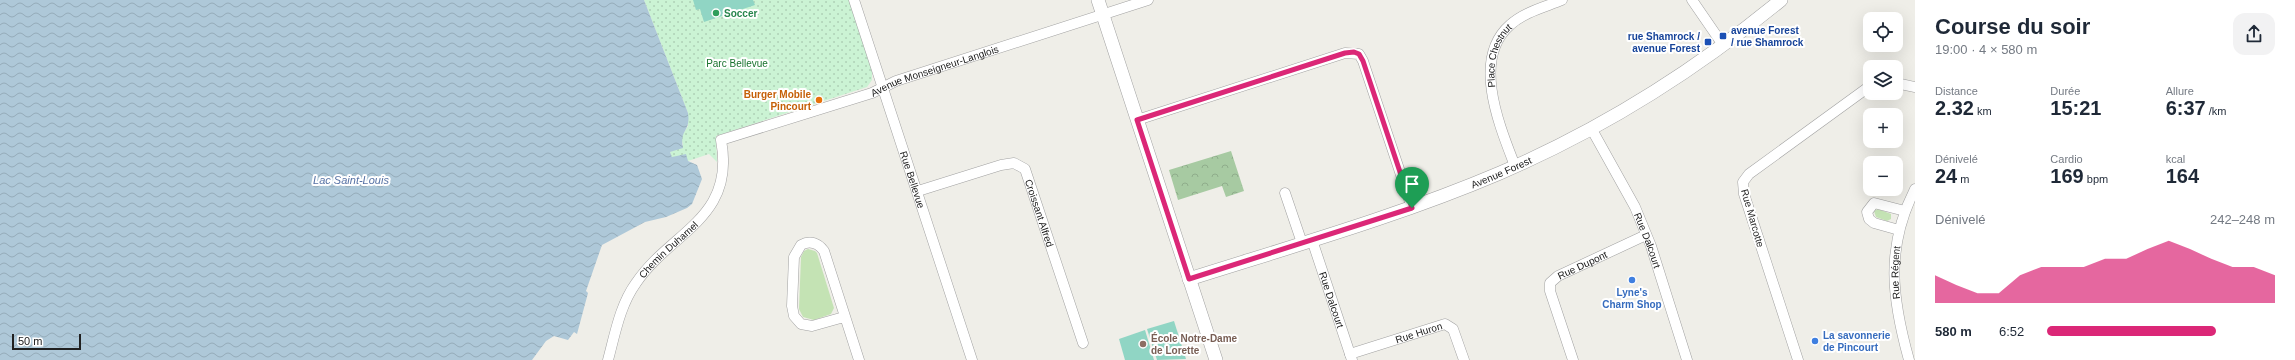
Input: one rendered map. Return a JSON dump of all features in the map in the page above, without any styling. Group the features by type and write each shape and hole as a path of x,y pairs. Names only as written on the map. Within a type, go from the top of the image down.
{"street":[{"name":"Rue Bellevue","path":"854,0 918,191 972,360"},
{"path":"1098,0 1216,360"},
{"name":"Avenue Monseigneur-Langlois","path":"721,140 872,93 896,81 1148,0"},
{"name":"Place Chestnut","path":"1515,166 1495,106 1491,76 1493,51 1503,32 1517,20 1562,0"},
{"path":"1692,0 1723,45"},
{"name":"Avenue Forest","path":"1189,279 1412,208 1515,166 1591,128 1668,83 1723,45 1781,0"},
{"path":"1137,120 1345,53 1354,52 1359,54 1363,61 1412,208"},
{"path":"1903,84 1915,87"},
{"name":"Rue Marcotte","path":"1798,360 1744,194 1743,182 1749,174 1863,91"},
{"name":"Rue Dalcourt","path":"1591,128 1630,195 1646,235 1687,360"},
{"name":"Chemin Duhamel","path":"608,360 625,304 635,283 661,254 702,219 713,202 723,165 721,140"},
{"name":"Croissant Alfred","path":"918,191 1002,165 1014,163 1025,169 1083,343"},
{"name":"Rue Régent","path":"1909,360 1894,301 1894,276 1899,230 1905,211 1915,189"},
{"name":"Rue Dalcourt","path":"1285,193 1307,241 1351,357"},
{"path":"1899,230 1874,223 1869,219 1867,212 1874,203 1905,211"},
{"name":"Rue Dupont","path":"1573,360 1550,292 1550,283 1558,276 1646,235"},
{"path":"844,317 812,326 801,324 794,316 792,306 794,257 801,245 813,242 820,246 824,251 859,360"},
{"name":"Rue Huron","path":"1351,357 1445,324 1454,329 1464,360"}],"green space":[{"name":"Parc Bellevue","path":"644,0 850,0 872,70 872,80 867,87 716,136 717,162 709,154 688,161 672,158 670,152 683,145 681,137 688,126 688,113"},
{"name":"Soccer","path":"693,0 753,0 755,5 704,22 700,9 696,10"},
{"path":"1231,151 1244,191 1226,197 1222,186 1178,200 1169,170"},
{"path":"1878,209 1891,214 1891,219 1887,221 1876,217 1874,211"},
{"path":"808,249 817,253 834,308 831,314 814,320 803,317 799,309 801,257 804,251"},
{"path":"1174,321 1186,359 1157,360 1147,329"},
{"path":"1145,330 1154,360 1125,360 1119,339"}],"water":[{"name":"Lac Saint-Louis","path":"0,0 644,0 688,113 688,124 682,142 683,148 670,152 672,157 686,154 688,161 697,165 702,179 692,204 687,208 666,217 645,222 602,245 586,291 588,293 577,334 574,332 568,340 554,336 546,341 532,360 0,360"}],"place":[{"name":"Soccer","path":"716,13"},
{"name":"avenue Forest / rue Shamrock","path":"1723,36"},
{"name":"rue Shamrock / avenue Forest","path":"1708,42"},
{"name":"Burger Mobile Pincourt","path":"819,100"},
{"name":"Lyne's Charm Shop","path":"1632,280"},
{"name":"La savonnerie de Pincourt","path":"1815,341"},
{"name":"École Notre-Dame de Lorette","path":"1143,344"}],"route":[{"path":"1354,52 1359,54 1363,61 1370,86 1412,208 1189,279 1137,120 1345,53 1354,52"}]}
